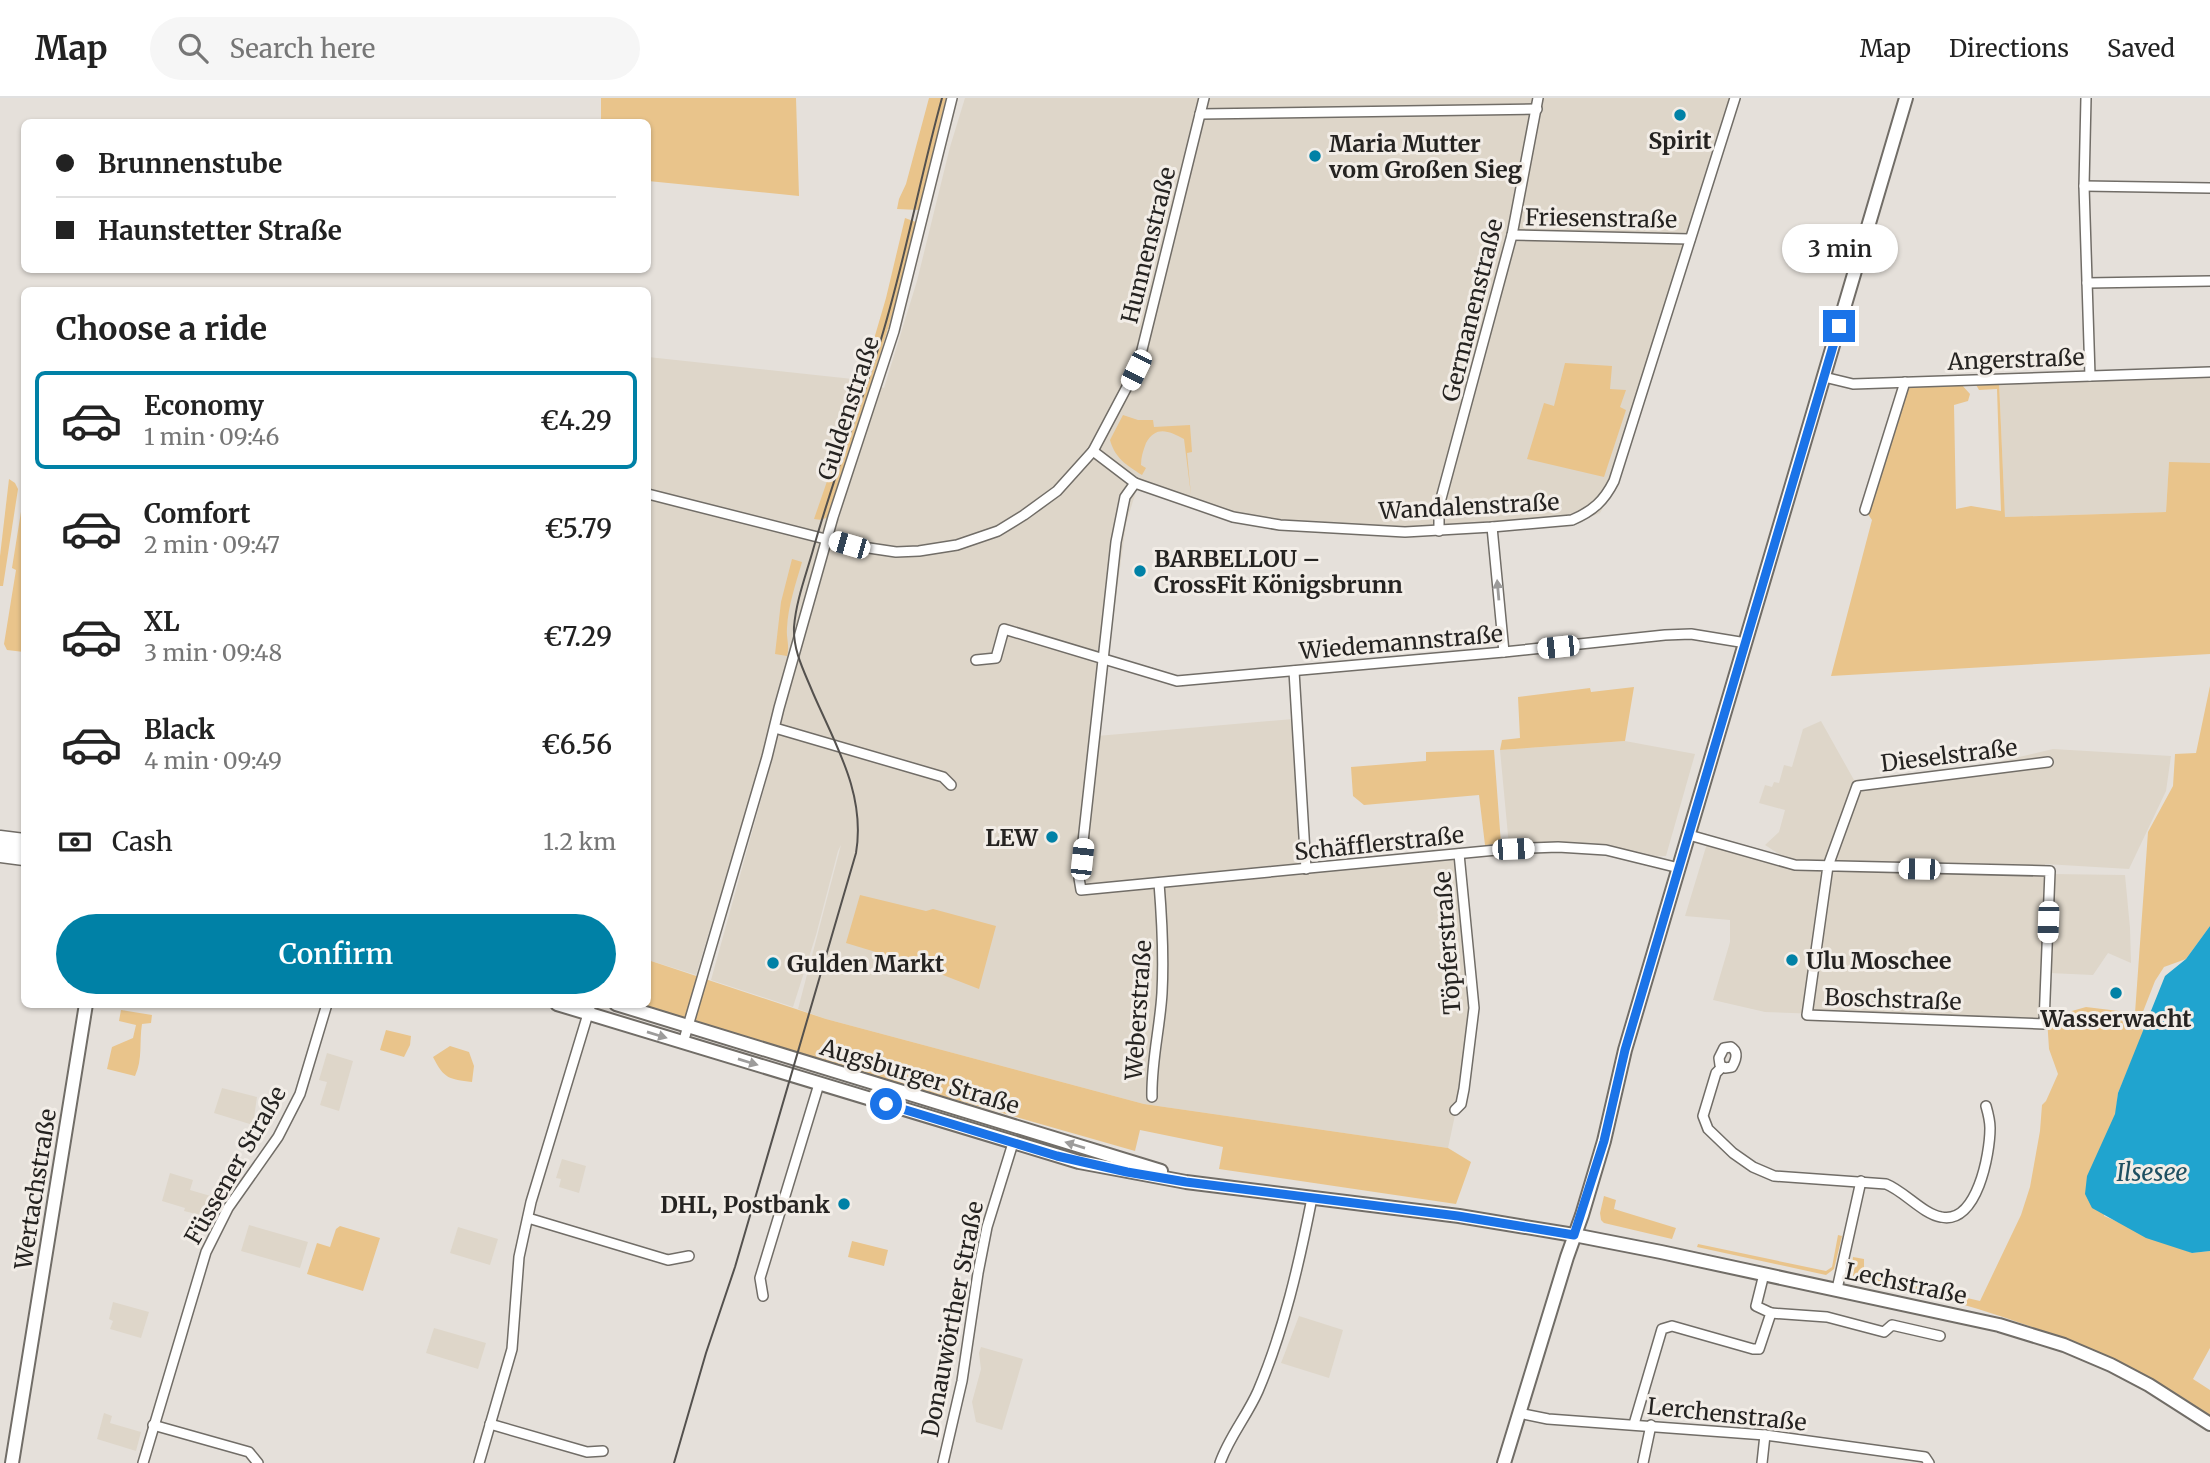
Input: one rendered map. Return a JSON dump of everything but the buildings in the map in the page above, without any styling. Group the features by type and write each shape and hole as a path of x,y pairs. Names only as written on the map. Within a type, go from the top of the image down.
{"highway":[{"path":"0,839 21,842"},
{"path":"0,854 21,858"}],"street":[{"name":"Guldenstraße","path":"683,1043 827,538 894,331 952,98"},
{"name":"Hunnenstraße","path":"651,495 876,550 896,552 940,548 975,540 998,531 1057,491 1093,451 1138,366 1203,98"},
{"name":"Germanenstraße","path":"1439,531 1439,506 1512,235 1538,98"},
{"name":"Wandalenstraße","path":"1093,451 1135,483 1233,517 1280,525 1375,531 1439,531 1572,520 1589,512 1599,505 1615,481 1735,98"},
{"path":"1504,1463 1601,1150 1625,1050 1906,98"},
{"path":"2086,98 2084,186 2090,376"},
{"path":"1200,114 1536,109"},
{"path":"2084,186 2210,188"},
{"name":"Friesenstraße","path":"1512,235 1690,239"},
{"path":"2087,283 2210,281"},
{"name":"Angerstraße","path":"1824,377 1853,384 2210,372"},
{"path":"1865,510 1905,382"},
{"path":"1103,658 1122,508 1125,497 1135,483"},
{"path":"1492,527 1504,653"},
{"name":"Wiedemannstraße","path":"976,660 996,658 1004,629 1177,681 1504,653 1665,635 1691,634 1745,643"},
{"name":"Schäfflerstraße","path":"1103,658 1080,878 1081,890 1546,847 1606,850 1679,868"},
{"path":"1294,671 1306,869"},
{"path":"775,728 943,777 951,785"},
{"name":"Dieselstraße","path":"1828,866 1857,786 2048,762"},
{"path":"1689,835 1795,864 1828,866"},
{"name":"Töpferstraße","path":"1455,1110 1461,1104 1464,1089 1474,1008 1459,854"},
{"name":"Boschstraße","path":"1828,866 2050,871 2044,1024 1807,1015 1828,866"},
{"name":"Weberstraße","path":"1153,1097 1152,1073 1159,1030 1163,955 1159,883"},
{"name":"Wertachstraße","path":"12,1463 85,1008"},
{"name":"Füssener Straße","path":"143,1463 206,1252 228,1208 278,1137 300,1094 326,1008"},
{"name":"Augsburger Straße","path":"628,1008 1049,1138 1212,1185"},
{"path":"479,1463 512,1349 519,1257 528,1218 590,1009"},
{"name":"Augsburger Straße","path":"590,1009 683,1043 1079,1162 1212,1185 1458,1216 1574,1235"},
{"path":"1722,1067 1716,1073 1703,1116 1708,1129 1733,1153 1753,1167 1774,1176 1885,1184 1896,1188 1934,1215 1951,1218 1960,1215 1974,1198 1989,1145 1990,1125 1986,1106"},
{"path":"763,1296 760,1278 819,1084"},
{"name":"Donauwörther Straße","path":"943,1463 965,1367 987,1226 1013,1143"},
{"path":"1837,1289 1861,1181"},
{"path":"1220,1463 1256,1395 1280,1333 1312,1198"},
{"path":"528,1218 668,1260 689,1256"},
{"name":"Lechstraße","path":"1574,1235 1999,1325 2064,1345 2111,1365 2149,1385 2210,1424"},
{"path":"1764,1274 1756,1306 1771,1313 1827,1317 1884,1332 1892,1325 1941,1336"},
{"path":"1634,1424 1662,1329 1672,1326 1759,1349 1771,1313"},
{"name":"Lerchenstraße","path":"1519,1413 1548,1419 1765,1435 1925,1457 1928,1463"},
{"path":"490,1424 587,1452 603,1451"},
{"path":"153,1425 249,1452 258,1463"},
{"path":"1643,1463 1651,1425"},
{"path":"1762,1463 1765,1435"}],"shaded area":[{"path":"601,98 796,98 799,196 651,181 651,119 601,119"},
{"path":"929,98 946,98 919,210 897,209 906,184"},
{"path":"965,98 1736,98 1619,479 1600,513 1573,524 1405,532 1235,522 1137,488 1126,524 1097,736 1293,719 1305,869 1459,852 1472,1035 1448,1148 1144,1104 826,1019 798,1009 841,845 793,1007 711,980 779,735 770,732 696,975 651,961 651,357 862,380 884,388 917,281"},
{"path":"905,218 916,222 887,333 827,517 822,520 814,519 862,380 886,298"},
{"path":"1565,363 1612,366 1610,389 1626,390 1620,407 1626,410 1604,477 1527,459 1544,403 1554,406"},
{"path":"2210,375 2210,463 2169,463 2166,512 2005,517 1999,382"},
{"path":"1999,382 2005,517 2166,512 2169,462 2210,463 2210,654 1831,676 1872,520 1865,510 1907,383 1961,384 1970,394 1968,401 1954,405 1956,509 1971,506 2001,511 1997,389 1979,390 1975,383"},
{"path":"1123,415 1138,420 1153,420 1154,427 1190,425 1192,452 1187,453 1191,495 1184,439 1163,431 1150,437 1143,451 1141,465 1146,468 1142,475 1122,460 1110,440"},
{"path":"9,479 18,489 3,586 0,586 0,556"},
{"path":"21,512 21,652 7,650 4,644 16,570 12,568"},
{"path":"792,559 802,562 789,611 787,656 775,654 781,602"},
{"path":"2210,686 2210,926 2186,959 2164,967 2155,981 2137,1027 2144,1031 2118,1093 2104,1216 2192,1253 2210,1251 2210,1348 2193,1379 2210,1390 2210,1416 2156,1381 2069,1341 1964,1305 1858,1282 1851,1274 1853,1257 1864,1259 1864,1274 1980,1301 2021,1215 2030,1187 2042,1105 2058,1074 2049,1049 2047,1018 2086,1007 2135,1013 2148,832 2173,786 2175,754 2196,753"},
{"path":"1634,687 1625,741 1500,750 1502,740 1520,738 1518,697 1590,688 1591,692"},
{"path":"1821,721 1854,780 1981,766 2053,749 2171,756 2166,791 2129,869 2045,864 2042,1022 1765,1012 1713,1000 1730,942 1730,920 1685,916 1709,837 1795,863 1826,863 1795,861 1765,845 1779,832 1785,810 1759,803 1765,785 1772,787 1774,782 1779,783 1784,765 1792,767 1803,729"},
{"path":"1625,741 1695,754 1666,856 1650,857 1598,844 1556,842 1509,846 1500,750"},
{"path":"1494,750 1501,844 1485,845 1479,795 1364,805 1353,796 1351,767 1426,761 1426,752"},
{"path":"2052,874 2125,875 2131,963 2108,953 2093,975 2049,973"},
{"path":"860,895 926,911 933,909 996,926 979,989 912,963 846,943"},
{"path":"651,961 826,1019 1144,1104 1448,1148 1471,1162 1456,1204 1219,1169 1223,1147 1140,1130 1135,1151 644,1008 651,1008"},
{"path":"121,1010 152,1015 151,1023 142,1024 140,1057 135,1076 107,1069 112,1047 133,1038 136,1025 119,1021"},
{"path":"386,1030 411,1036 404,1057 380,1050"},
{"path":"450,1046 469,1052 474,1066 472,1082 448,1077 437,1064 433,1057"},
{"path":"327,1053 353,1061 339,1111 320,1105 327,1082 319,1080"},
{"path":"222,1088 257,1097 253,1125 214,1113"},
{"path":"562,1159 586,1166 579,1193 559,1187 561,1179 556,1178"},
{"path":"170,1173 193,1180 190,1190 214,1197 208,1217 184,1211 185,1208 162,1201"},
{"path":"1604,1196 1616,1200 1614,1209 1676,1228 1672,1239 1604,1223 1600,1213"},
{"path":"249,1225 308,1242 300,1268 241,1251"},
{"path":"340,1226 380,1238 363,1291 307,1274 317,1243 330,1247 336,1229"},
{"path":"458,1227 498,1239 490,1265 450,1253"},
{"path":"1838,1235 1842,1236 1834,1269 1826,1275 1697,1247 1698,1244 1826,1271 1832,1267"},
{"path":"852,1241 888,1250 884,1266 848,1257"},
{"path":"113,1302 149,1312 141,1338 110,1329"},
{"path":"1299,1316 1343,1330 1329,1378 1281,1363"},
{"path":"434,1328 486,1343 478,1369 426,1353"},
{"path":"981,1347 1023,1359 1002,1430 976,1422 972,1402 981,1369"},
{"path":"104,1413 112,1416 110,1423 141,1432 136,1451 97,1439"}],"water":[{"name":"Ilsesee","path":"2210,926 2210,1251 2192,1253 2146,1238 2092,1208 2085,1194 2087,1176 2115,1114 2118,1093 2165,976 2186,959"}],"tram line":[{"path":"674,1463 706,1353 735,1267 856,853 858,831 853,790 839,750 800,661 794,636 795,617 820,525 887,318 942,98"}],"place":[{"name":"Spirit","path":"1680,115"},
{"name":"Maria Mutter vom Großen Sieg","path":"1315,156"},
{"name":"BARBELLOU – CrossFit Königsbrunn","path":"1140,571"},
{"name":"LEW","path":"1052,837"},
{"name":"Ulu Moschee","path":"1792,960"},
{"name":"Gulden Markt","path":"773,963"},
{"name":"Wasserwacht","path":"2116,993"},
{"name":"DHL, Postbank","path":"844,1204"}],"route":[{"path":"886,1104 1057,1156 1127,1172 1186,1182 1458,1216 1574,1235 1604,1141 1625,1050 1839,326"}]}
